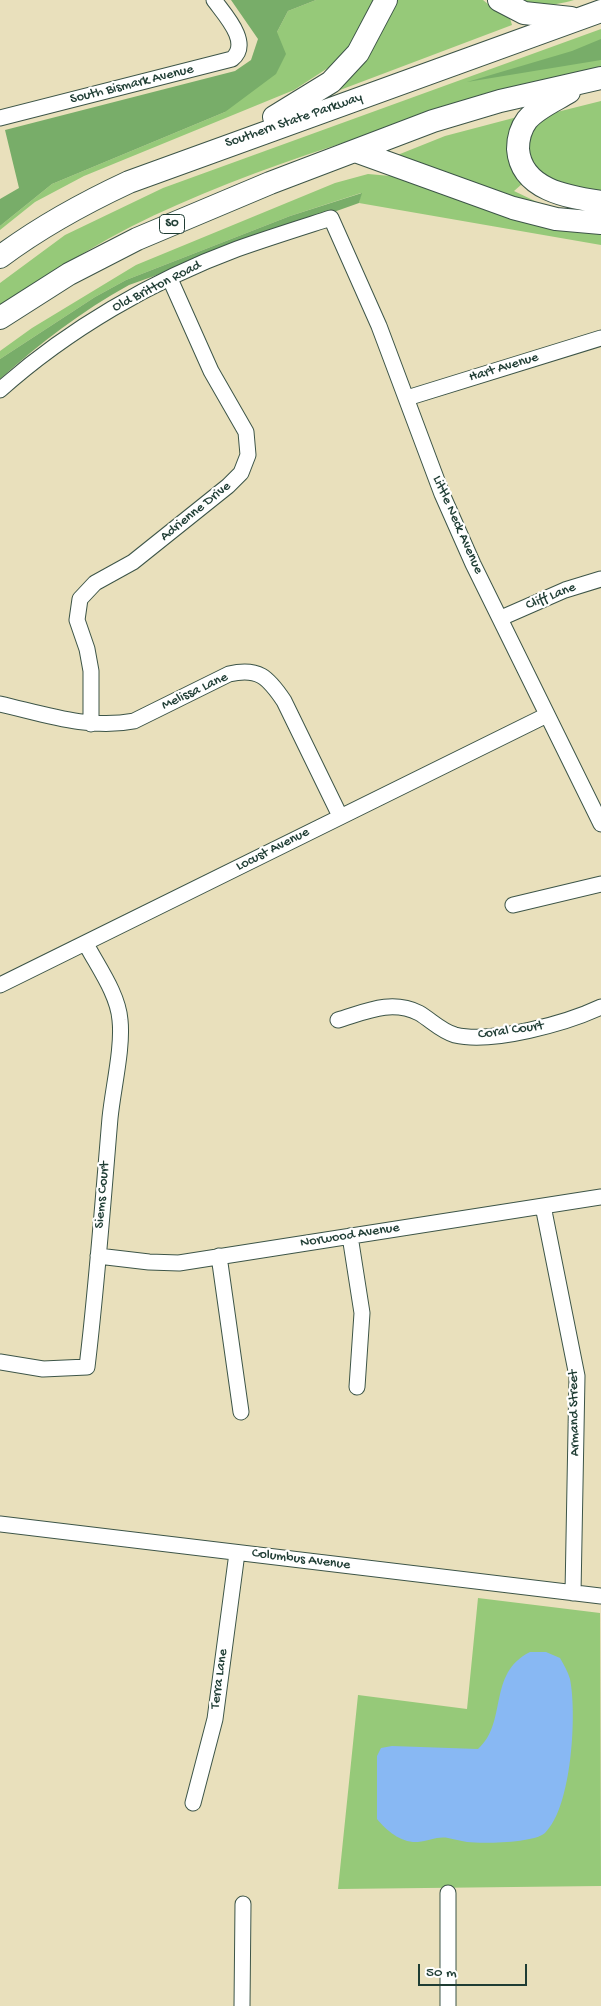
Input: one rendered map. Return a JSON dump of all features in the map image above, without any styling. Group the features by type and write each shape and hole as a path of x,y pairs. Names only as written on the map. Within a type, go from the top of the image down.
{"highway":[{"path":"236,142 331,82 358,53 386,0"},
{"path":"498,0 509,7 537,16 568,18 594,13"},
{"name":"Southern State Parkway","path":"0,257 17,244 92,200 137,178 594,13"},
{"path":"592,80 527,120 518,139 519,156 525,171 536,183 550,191 601,202"},
{"name":"SO","path":"0,318 68,274 137,239 270,183 433,121 490,104 592,80"},
{"path":"355,151 513,208 556,219 601,223"}],"street":[{"name":"South Bismark Avenue","path":"0,118 229,60 234,57 239,41 235,30 214,0"},
{"name":"Old Britton Road","path":"0,390 84,326 170,279 236,249 331,218"},
{"name":"Little Neck Avenue","path":"331,218 379,326 442,494 473,564 601,824"},
{"name":"Adrienne Drive","path":"91,724 91,671 87,649 77,620 80,599 95,583 133,562 228,486 241,473 248,455 246,432 211,371 170,279"},
{"name":"Hart Avenue","path":"407,398 601,338"},
{"name":"Cliff Lane","path":"501,618 565,590 601,579"},
{"name":"Melissa Lane","path":"0,704 91,724 134,721 229,674 243,671 256,672 273,684 284,701 340,816"},
{"name":"Locust Avenue","path":"0,985 547,715"},
{"path":"513,905 601,884"},
{"name":"Siems Court","path":"0,1362 43,1369 87,1367 120,1018 115,1000 86,944"},
{"name":"Coral Court","path":"338,1020 370,1009 393,1006 420,1014 436,1026 455,1035 484,1038 577,1018 601,1007"},
{"name":"Norwood Avenue","path":"98,1256 149,1262 178,1263 601,1197"},
{"name":"Armand Street","path":"543,1206 577,1376 572,1593"},
{"path":"350,1236 362,1314 357,1387"},
{"path":"219,1256 241,1412"},
{"name":"Columbus Avenue","path":"0,1524 601,1596"},
{"name":"Terra Lane","path":"193,1804 215,1719 237,1553"},
{"path":"448,1893 448,2006"},
{"path":"242,2006 243,1904"}],"green space":[{"path":"231,0 316,0 288,11 277,32 286,54 276,74 225,112 52,184 0,226 0,199 19,188 5,130 235,71 251,60 258,39"},
{"path":"316,0 377,0 361,33 334,64 294,90 84,176 35,202 0,230 0,226 52,184 225,112 277,32 288,11"},
{"path":"393,0 483,0 494,9 509,15 512,25 340,90 336,85"},
{"path":"517,0 574,0 546,5"},
{"path":"601,29 601,66 333,146 228,184 177,205 108,239 64,264 0,306 0,283 65,235 163,188"},
{"path":"601,39 601,60 467,82 572,51"},
{"path":"601,101 601,195 553,186 525,157 531,126 545,115"},
{"path":"521,116 509,151 511,166 522,184 514,191 537,202 535,208 390,158 445,136"},
{"path":"368,174 402,177 601,231 601,245 359,203 361,193 290,216 126,280 95,297 0,359 0,351 32,328 136,265 335,183"},
{"path":"362,193 359,203 129,285 62,328 0,379 0,359 95,297 126,280 290,216"},
{"path":"478,1598 600,1613 601,1886 338,1889 358,1695 467,1709"}],"water":[{"path":"530,1652 546,1652 560,1658 570,1679 572,1695 572,1736 567,1782 554,1820 545,1833 530,1839 508,1842 484,1843 437,1838 412,1842 400,1838 385,1828 377,1819 377,1756 381,1748 392,1746 478,1749 487,1738 493,1726 508,1672 517,1661"}]}
